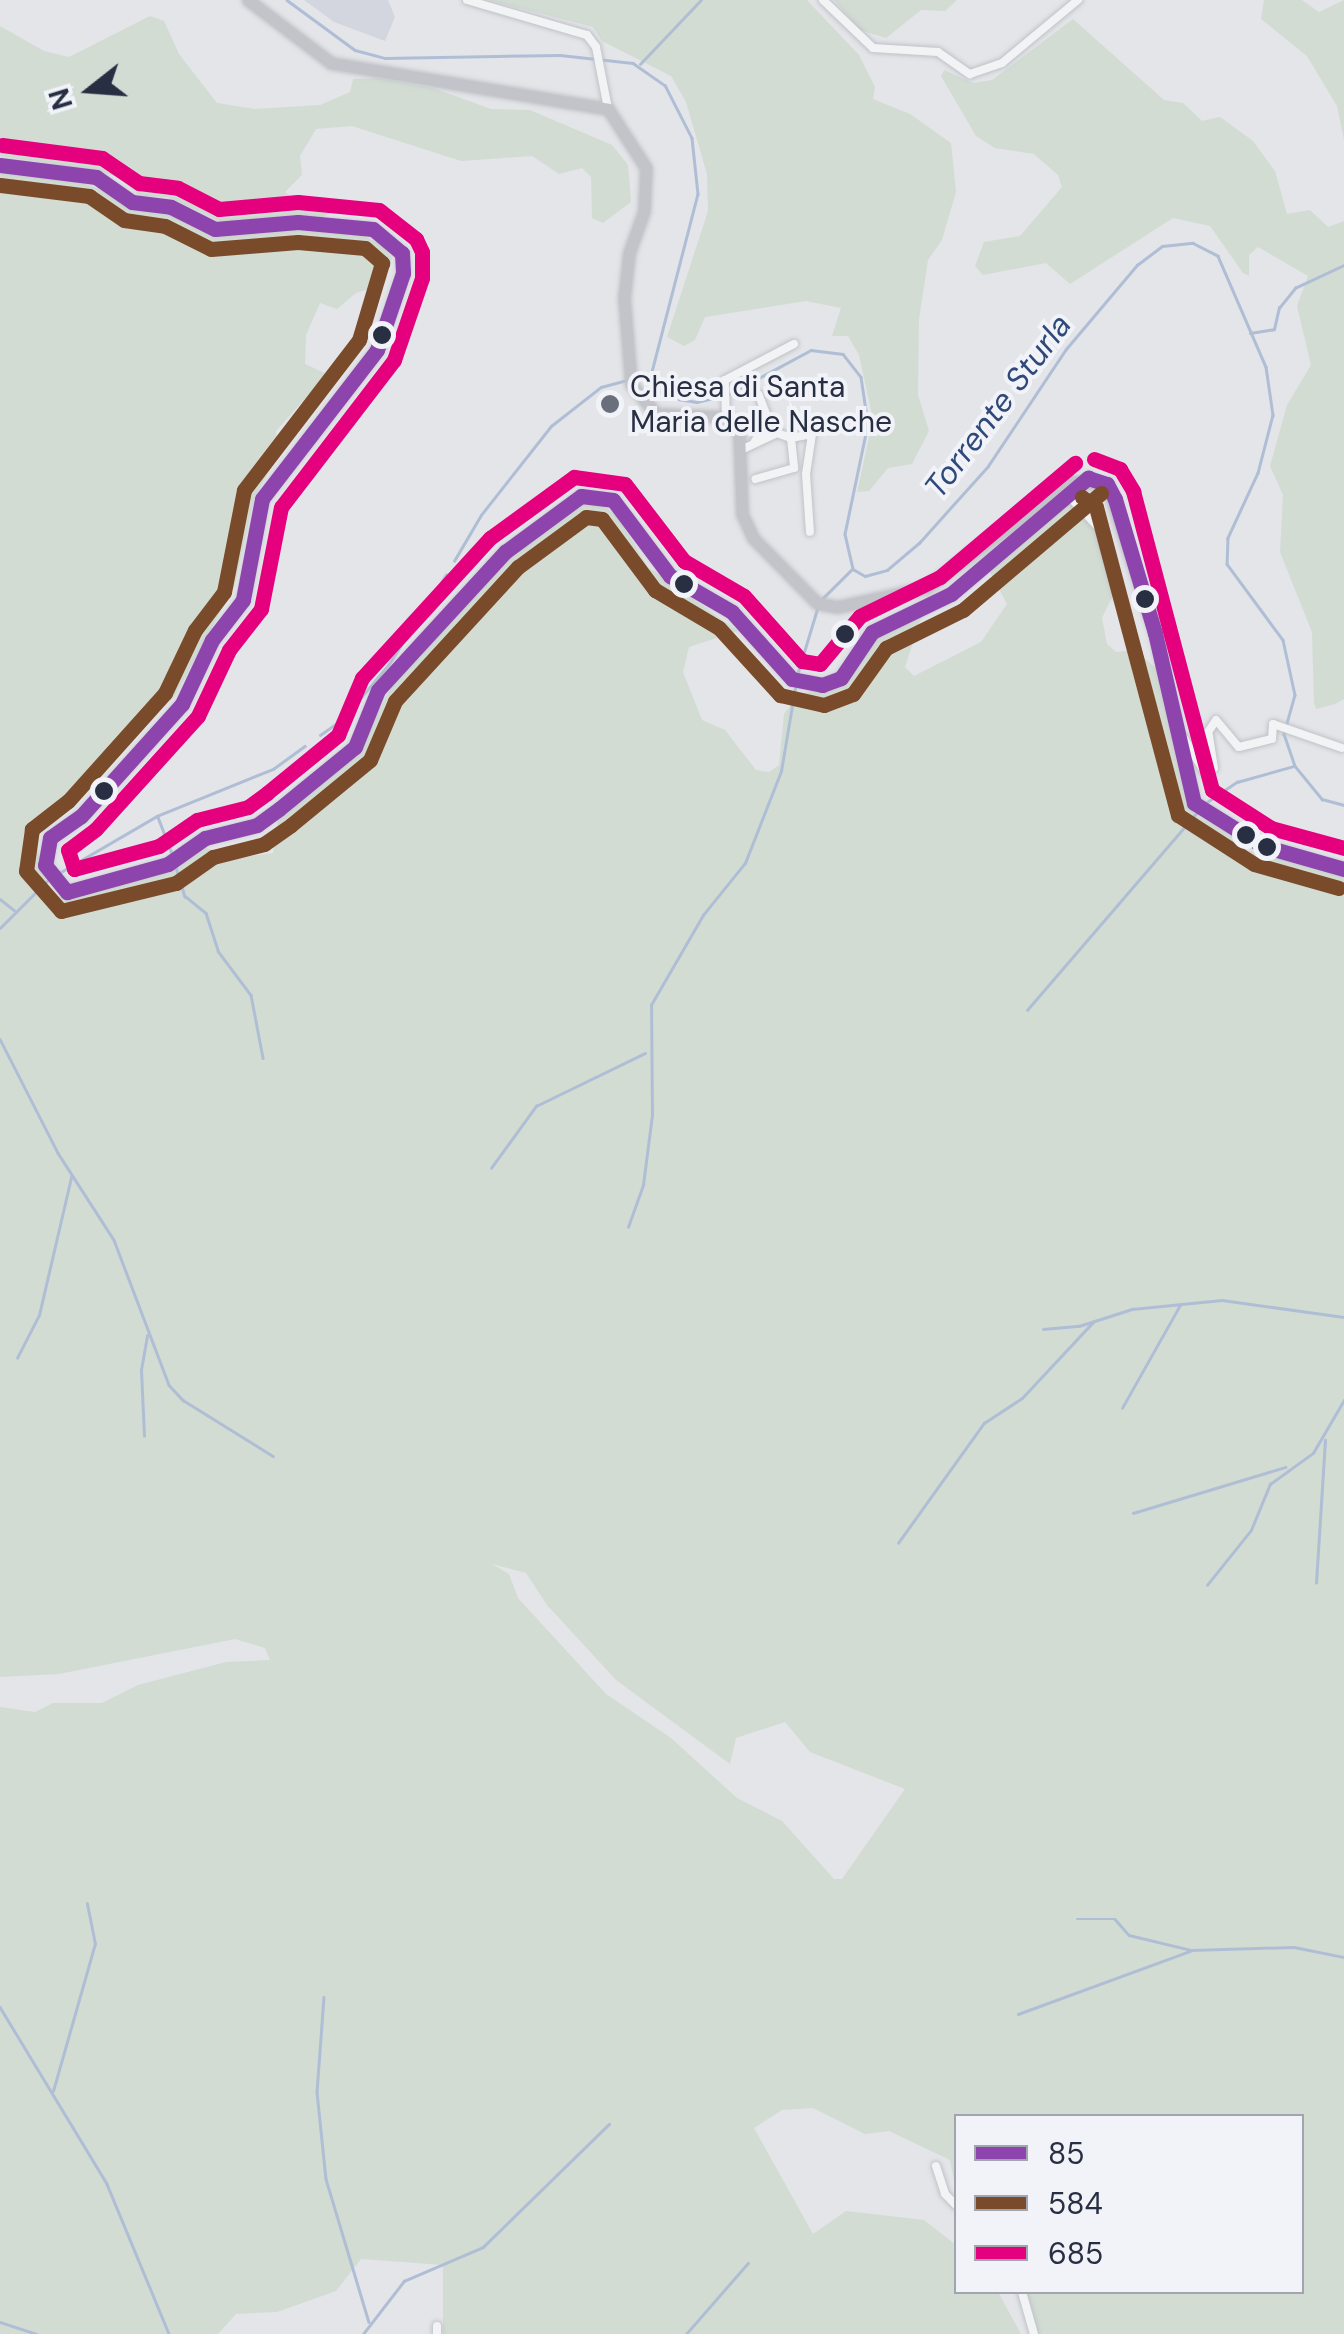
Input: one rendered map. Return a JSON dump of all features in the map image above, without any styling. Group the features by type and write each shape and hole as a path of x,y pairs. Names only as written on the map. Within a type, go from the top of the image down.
{"street":[{"path":"248,0 331,64 608,108"},
{"path":"467,0 536,15 587,35 596,47 608,108 646,168 644,212 627,268 624,356 629,379 656,414 726,413"},
{"path":"822,0 873,48 938,52 970,74 1002,63 1078,0"},
{"path":"0,165 96,177 132,202 171,207 216,229 298,222 372,228 402,253 403,273 377,350 262,498 242,600 212,640 182,704 81,816 50,838 44,858 63,891 80,892 174,860 205,838 257,825 356,748 378,690 395,669 505,552 581,496 614,500 652,559 732,612 788,675 822,685 841,678 872,632 951,594 1088,478"},
{"path":"794,344 722,387 726,413 748,446 748,526 812,600 828,607 905,596 937,583 1051,493 1088,478 1107,484 1115,499 1155,633 1190,794 1204,815 1278,852 1344,869"},
{"path":"748,446 768,419 759,395"},
{"path":"748,446 777,433 792,438 812,434 806,474 810,532"},
{"path":"756,480 794,468 792,438"},
{"path":"1067,494 1099,528 1118,596"},
{"path":"1173,729 1182,731 1193,760 1212,770 1212,721 1239,746 1272,739 1273,724 1302,730 1325,746 1342,748"},
{"path":"936,2166 944,2194 954,2204"},
{"path":"1023,2294 1034,2334"}],"shaded area":[{"path":"304,0 388,0 395,17 385,41 334,22"},
{"path":"487,0 807,0 859,55 875,87 873,99 910,114 951,143 956,192 942,240 928,260 919,319 918,395 929,431 912,464 888,468 869,491 857,492 873,419 859,355 848,336 832,336 841,308 806,301 705,317 695,340 684,346 667,337 708,211 707,174 686,102 671,76 602,41 593,27"},
{"path":"834,0 957,0 945,11 921,10 886,38 860,30"},
{"path":"1264,0 1302,0 1319,12 1344,0 1344,140 1337,106 1307,56 1261,19"},
{"path":"150,16 164,21 179,54 217,103 255,109 320,105 350,92 353,79 378,78 433,88 491,109 530,110 612,145 628,165 631,202 603,223 592,218 591,177 582,168 559,174 532,156 461,161 352,126 316,129 300,156 302,175 285,192 294,200 343,208 317,219 293,215 226,224 168,197 140,196 118,177 0,156 0,26 44,51 69,57"},
{"path":"1073,19 1164,100 1183,103 1202,121 1220,117 1253,141 1275,171 1287,214 1310,210 1328,227 1344,221 1344,699 1335,704 1316,709 1314,703 1312,632 1280,552 1283,495 1270,466 1287,405 1311,365 1297,306 1308,276 1258,247 1249,255 1249,276 1210,226 1173,218 1070,284 1046,263 983,275 975,266 984,242 1020,236 1062,187 1058,175 1034,154 995,148 976,136 941,76 944,70 973,83 992,80"},
{"path":"0,171 80,182 226,236 295,229 357,233 382,245 392,258 385,284 356,293 337,309 320,303 306,335 305,364 327,374 276,431 278,455 254,498 235,585 175,696 34,836 50,895 70,898 180,866 200,846 236,858 273,853 278,817 356,755 393,684 499,568 579,504 597,501 617,516 648,567 738,631 689,647 683,672 702,720 725,730 756,770 769,772 779,765 784,714 799,694 839,685 870,641 889,628 922,615 905,667 914,676 981,642 1007,604 989,570 1071,501 1094,529 1106,563 1113,595 1102,618 1107,644 1116,652 1135,650 1156,668 1186,802 1197,816 1247,843 1246,850 1344,874 1344,2334 1038,2334 1028,2294 1304,2294 1304,2114 954,2114 954,2181 950,2160 889,2131 865,2134 813,2108 782,2110 754,2128 813,2234 846,2211 924,2220 954,2243 954,2294 999,2294 1021,2334 443,2334 443,2265 361,2259 336,2291 277,2312 236,2314 218,2334 0,2334 0,1707 35,1712 53,1703 102,1703 138,1685 226,1662 270,1660 265,1648 235,1639 59,1674 0,1677","holes":["492,1564 526,1573 547,1605 616,1680 730,1764 736,1738 785,1722 810,1752 905,1789 842,1879 834,1879 782,1821 737,1798 671,1738 606,1694 518,1598 509,1574"]}],"waterway":[{"name":"Torrente Sturla","path":"287,0 355,50 385,58 560,55 633,63 665,85 692,138 698,194 650,379 665,397 697,402 721,396"},
{"path":"640,64 701,0"},
{"name":"Torrente Sturla","path":"729,394 811,350 843,354 861,377 868,424 845,534 853,569 865,576 887,570 919,543 988,466 1066,349 1137,265 1162,246 1193,243 1218,256 1266,367 1273,415 1258,473 1228,538 1227,564 1283,640 1295,695 1284,734 1295,766 1322,799 1344,805"},
{"path":"1250,333 1274,329 1279,308 1295,288 1344,265"},
{"path":"454,561 481,515 551,426 601,387 624,381"},
{"path":"822,599 851,570"},
{"path":"320,735 343,719 389,664 446,575"},
{"path":"797,675 818,606"},
{"path":"628,1227 643,1185 652,1115 651,1005 703,915 745,863 781,771 796,682"},
{"path":"59,873 157,816 273,769 305,746"},
{"path":"1207,802 1237,782 1294,766"},
{"path":"1027,1010 1198,811"},
{"path":"158,817 173,856"},
{"path":"175,864 185,896 206,913 218,951 251,995 263,1058"},
{"path":"0,928 48,880"},
{"path":"0,899 14,910"},
{"path":"0,1039 58,1153 114,1240 169,1385 183,1400 273,1456"},
{"path":"491,1168 536,1106 645,1053"},
{"path":"17,1358 39,1315 71,1177"},
{"path":"1043,1329 1079,1326 1132,1309 1222,1300 1344,1317"},
{"path":"1122,1408 1180,1305"},
{"path":"898,1543 984,1423 1022,1398 1093,1322"},
{"path":"144,1436 141,1370 147,1336"},
{"path":"1207,1585 1251,1530 1270,1484 1313,1453 1344,1400"},
{"path":"1316,1583 1325,1440"},
{"path":"1133,1513 1285,1467"},
{"path":"53,2091 95,1944 87,1904"},
{"path":"1077,1919 1115,1919 1129,1935 1191,1950 1294,1947 1344,1957"},
{"path":"1018,2014 1190,1951"},
{"path":"324,1997 317,2092 326,2179 369,2322"},
{"path":"0,2007 107,2184 169,2334"},
{"path":"363,2334 404,2281 483,2247 609,2124"},
{"path":"686,2334 748,2263"},
{"path":"0,2322 36,2334"}],"transit line":[{"name":"685","path":"2,145 102,158 139,183 178,188 219,209 298,202 379,210 416,239 422,252 422,278 394,360 281,507 261,609 229,650 198,716 96,829 68,850 74,869 159,846 197,820 248,807 267,793 338,735 362,678 490,538 574,477 625,484 684,561 744,596 802,661 820,664 860,616 940,577 1075,463"},
{"name":"85","path":"0,165 96,177 132,202 171,207 215,229 298,222 373,229 402,253 403,273 377,350 262,499 243,600 212,640 182,704 81,816 50,838 45,865 67,892 168,864 205,838 257,825 279,809 355,747 378,690 505,552 581,496 613,500 670,576 732,612 792,679 822,685 841,678 872,632 951,594 1088,478"},
{"name":"584","path":"0,185 89,196 124,220 165,226 211,249 298,242 365,248 382,263 359,340 244,490 224,592 195,630 165,693 68,801 32,829 26,871 61,911 176,883 213,857 264,844 291,825 370,760 395,701 518,567 586,517 602,519 655,590 719,628 780,695 824,705 853,694 886,648 963,610 1101,493"},
{"name":"685","path":"1094,459 1120,469 1133,491 1212,790 1271,828 1344,848"},
{"name":"85","path":"1088,478 1107,484 1115,499 1155,633 1194,803 1263,846 1344,869"},
{"name":"584","path":"1082,497 1096,507 1178,815 1254,864 1339,888"}],"place":[{"name":"Chiesa di Santa Maria delle Nasche","path":"610,404"}]}
